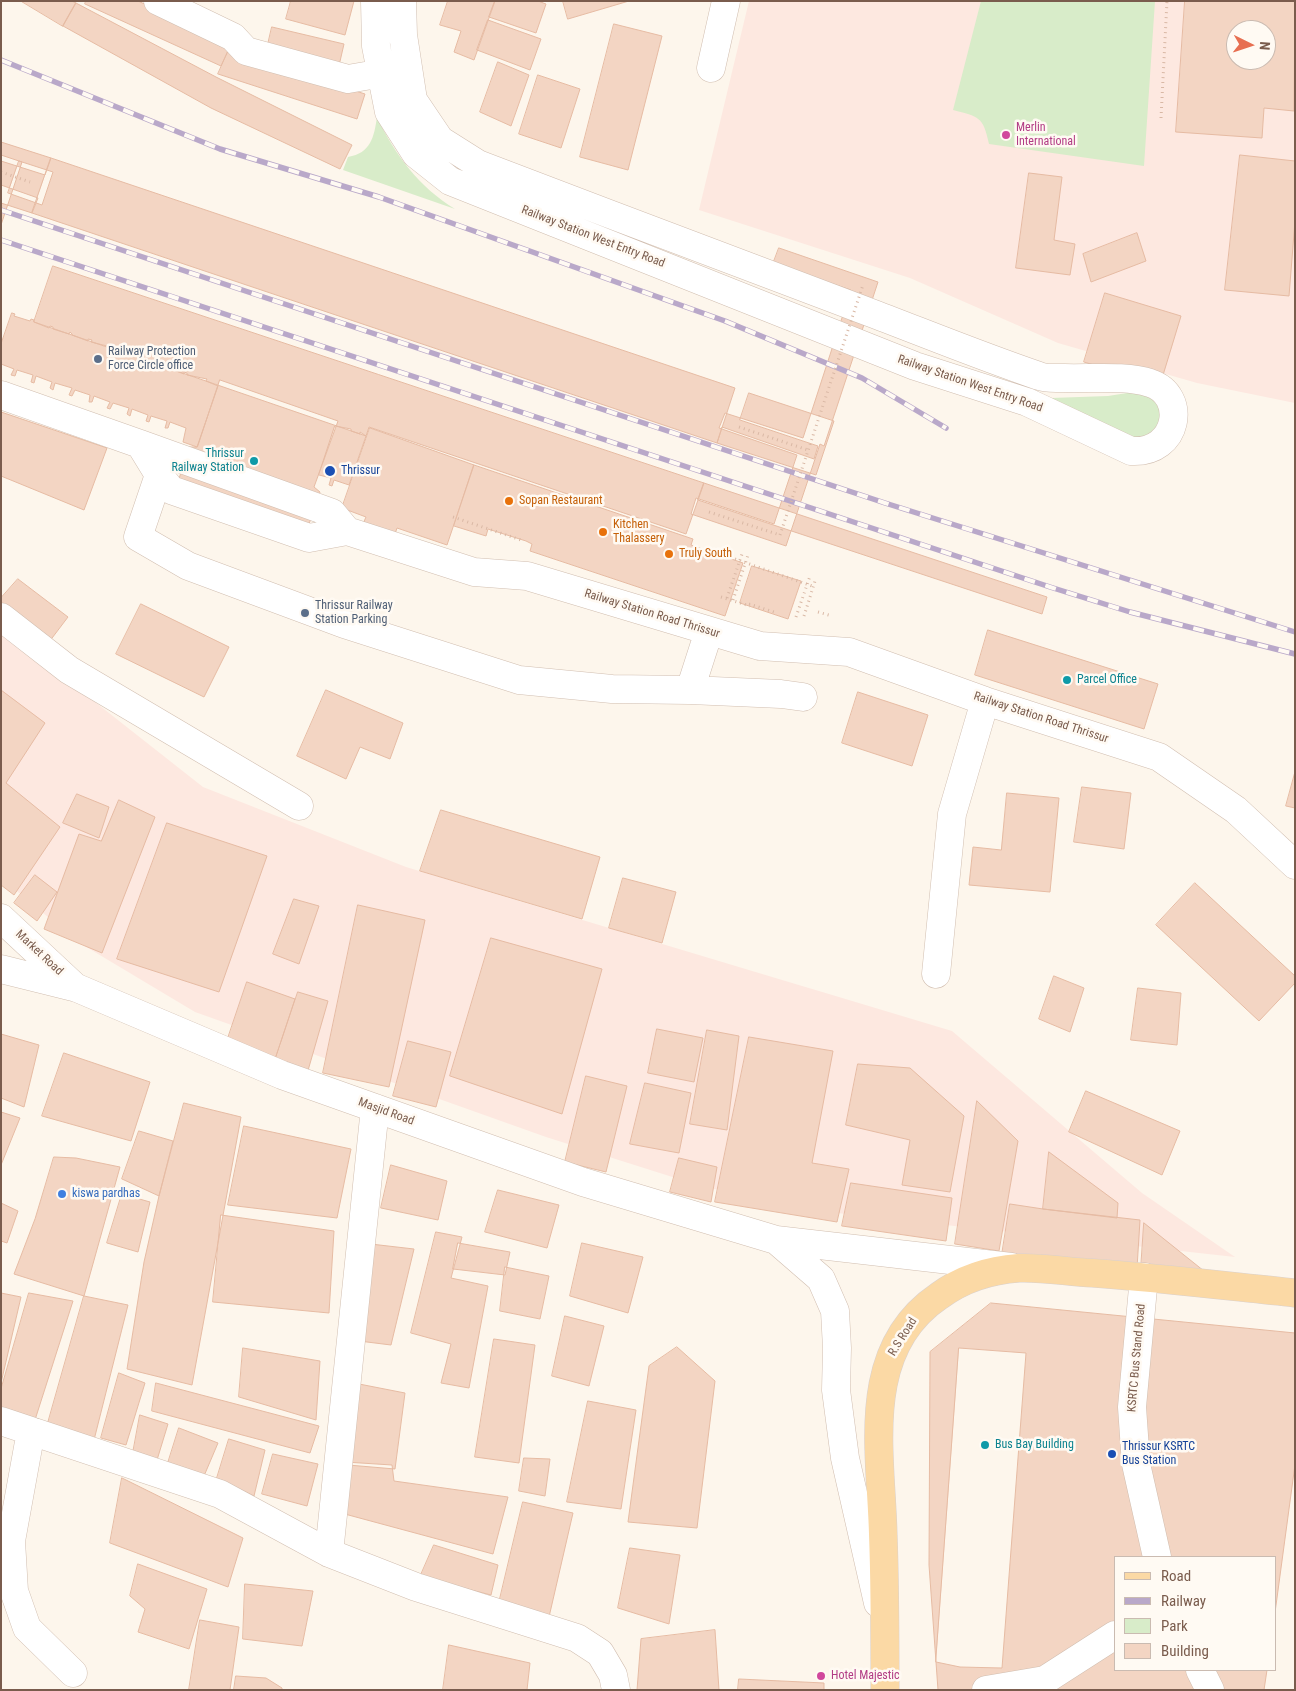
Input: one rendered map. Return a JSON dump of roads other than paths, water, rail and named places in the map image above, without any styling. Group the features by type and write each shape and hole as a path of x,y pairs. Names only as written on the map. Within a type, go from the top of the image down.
{"main road":[{"name":"R.S Road","path":"885,1690 879,1404 886,1366 903,1332 932,1300 951,1287 972,1278 995,1271 1020,1268 1144,1277 1295,1294"}],"street":[{"path":"158,1 233,37 246,51 348,79 408,68"},
{"name":"Railway Station West Entry Road","path":"375,1 376,46 389,112 416,154 450,181 914,366 1027,402 1131,451 1153,449 1170,433 1173,422 1173,410 1168,398 1161,389 1151,383 1119,379 1042,377 478,164 440,140 414,100 403,35 402,1"},
{"path":"711,68 726,1"},
{"path":"1,395 332,513 347,531"},
{"name":"Railway Station Road Thrissur","path":"140,444 159,475 171,490 309,538 347,531 474,572 527,576 760,646 849,652 985,700 1159,757 1236,810 1295,865"},
{"path":"159,475 138,537 188,566 344,624 519,680 612,689 690,690 781,694 803,697"},
{"path":"1,616 69,670 299,806"},
{"path":"690,690 709,631"},
{"path":"936,974 952,814 985,700"},
{"name":"Market Road","path":"1,918 76,988"},
{"name":"Masjid Road","path":"1,970 76,988 282,1075 583,1182 776,1240"},
{"path":"329,1553 375,1108"},
{"path":"776,1240 1020,1268"},
{"path":"776,1240 821,1279 835,1311 838,1348 836,1390 845,1458 884,1630"},
{"name":"KSRTC Bus Stand Road","path":"1144,1277 1132,1407 1136,1464 1157,1556"},
{"path":"1,1421 220,1494 329,1553 416,1587 577,1638 600,1653 613,1675 616,1690"},
{"path":"30,1431 11,1541 14,1591 27,1628 73,1672"},
{"path":"986,1690 1045,1680 1114,1636"},
{"path":"1200,1671 1210,1690"}],"railway":[{"path":"1,60 220,149 379,197 725,321 862,378 946,428"},
{"path":"1,210 885,503 1295,632"},
{"path":"1,240 1050,587 1130,612 1295,654"}],"place":[{"name":"Merlin International","path":"1006,135"},
{"name":"Railway Protection Force Circle office","path":"98,359"},
{"name":"Thrissur Railway Station","path":"254,461"},
{"name":"Thrissur","path":"330,471"},
{"name":"Sopan Restaurant","path":"509,501"},
{"name":"Kitchen Thalassery","path":"603,532"},
{"name":"Truly South","path":"669,554"},
{"name":"Thrissur Railway Station Parking","path":"305,613"},
{"name":"Parcel Office","path":"1067,680"},
{"name":"kiswa pardhas","path":"62,1194"},
{"name":"Bus Bay Building","path":"985,1445"},
{"name":"Thrissur KSRTC Bus Station","path":"1112,1454"},
{"name":"Hotel Majestic","path":"821,1676"}]}
